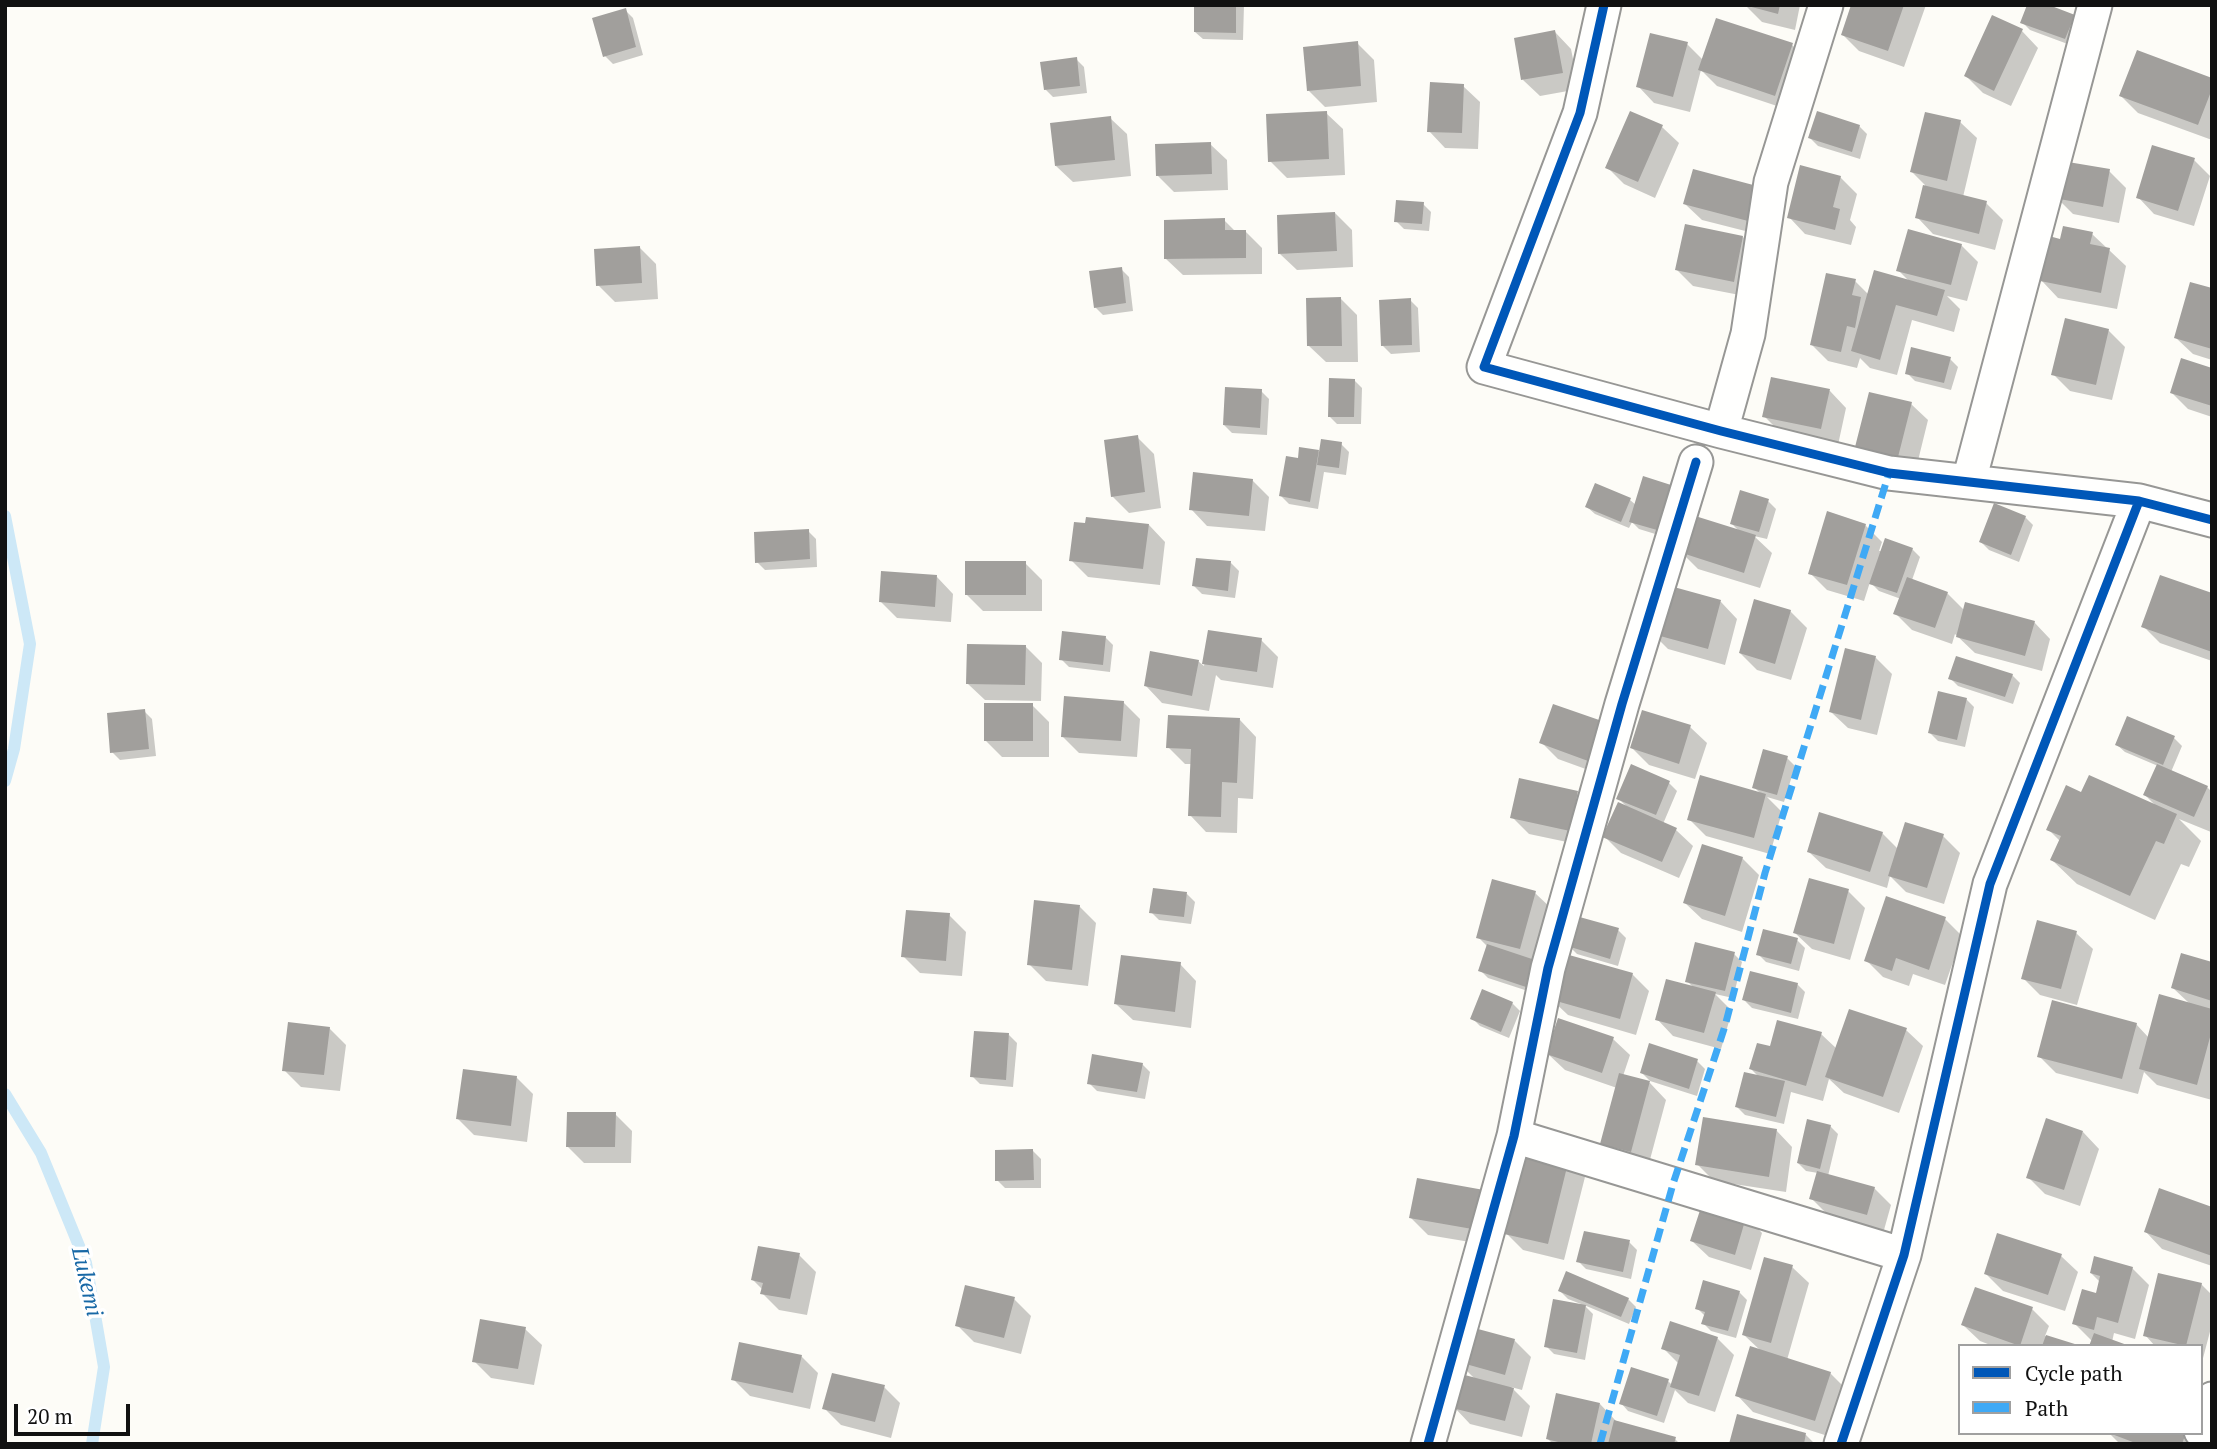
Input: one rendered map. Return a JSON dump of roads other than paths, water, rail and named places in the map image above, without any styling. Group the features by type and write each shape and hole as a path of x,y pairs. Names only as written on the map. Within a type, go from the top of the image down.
{"street":[{"path":"1604,5 1580,113 1484,367 1889,474 2139,500 2212,520"},
{"path":"1721,431 1748,334 1771,183 1826,5"},
{"path":"1969,481 2095,5"},
{"path":"1428,1444 1514,1136 1548,968 1622,705 1696,462"},
{"path":"1841,1444 1904,1255 1990,884 2139,500"},
{"path":"1514,1136 1904,1255"},
{"path":"2203,1426 2212,1399"}],"waterway":[{"name":"Lukemi","path":"5,516 30,644 14,749 5,781"},
{"name":"Lukemi","path":"5,1094 41,1153 86,1263 104,1367 92,1444"}]}
